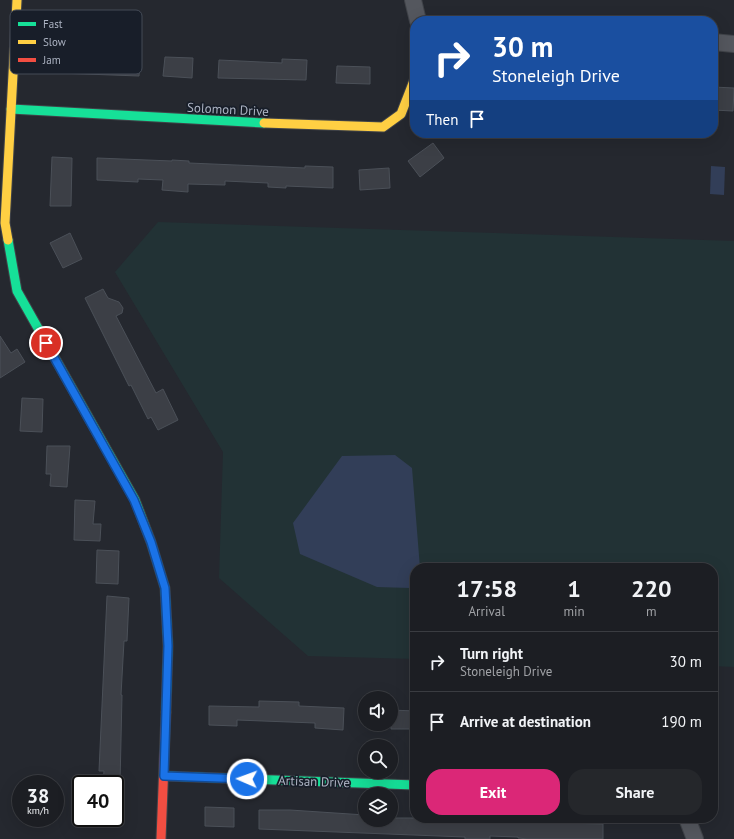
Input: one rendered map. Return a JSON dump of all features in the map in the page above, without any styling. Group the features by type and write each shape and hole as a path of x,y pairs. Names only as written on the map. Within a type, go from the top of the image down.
{"street":[{"path":"17,0 17,10"},
{"path":"413,0 417,16"},
{"path":"718,42 734,44"},
{"path":"14,74 4,223 17,292 134,500 151,542 165,588 168,646 161,839"},
{"name":"Solomon Drive","path":"12,109 293,125 382,127 400,114 410,90"},
{"name":"Artisan Drive","path":"164,776 410,785"},
{"path":"689,823 695,839"}],"shaded area":[{"path":"158,222 734,241 734,667 718,666 718,563 410,563 410,659 308,656 219,578 223,452 115,272"}],"water":[{"path":"711,166 725,167 724,195 710,194"},
{"path":"395,455 412,468 420,563 410,563 410,588 377,587 300,554 293,523 342,456"}],"building":[{"path":"165,57 193,58 192,78 163,76"},
{"path":"282,59 307,60 306,80 218,78 219,60 282,63"},
{"path":"337,66 370,67 370,84 336,83"},
{"path":"85,74 139,74 139,76"},
{"path":"718,87 734,88 733,111 718,110"},
{"path":"433,143 444,158 420,177 408,161"},
{"path":"52,157 72,158 71,206 50,206"},
{"path":"97,158 172,160 189,161 189,163 305,168 305,166 333,167 333,188 286,186 286,188 268,187 268,183 225,181 225,185 188,184 188,192 162,190 163,180 138,179 138,182 97,180"},
{"path":"389,168 390,188 360,190 359,170"},
{"path":"70,233 82,259 63,268 50,243"},
{"path":"103,289 108,298 119,302 123,308 122,313 116,316 156,393 163,389 178,420 158,430 151,417 148,419 131,385 129,386 85,298"},
{"path":"0,336 11,353 17,349 25,362 0,378"},
{"path":"22,398 43,399 42,432 20,431"},
{"path":"47,446 70,446 67,487 50,486 51,474 46,474"},
{"path":"75,500 95,501 93,524 101,524 100,541 74,540"},
{"path":"97,550 119,551 118,584 96,583"},
{"path":"107,596 129,598 127,641 124,641 121,695 120,775 104,775 104,771 99,771"},
{"path":"259,701 299,702 299,706 344,708 343,730 315,728 315,723 237,720 237,726 209,725 209,706 259,707"},
{"path":"398,710 410,711 410,729 398,729"},
{"path":"205,807 234,808 234,827 205,826"},
{"path":"259,810 290,810 358,815 358,827 398,827 398,818 410,818 410,823 603,824 603,839 528,839 518,837 490,836 490,839 465,839 465,837 259,829"}],"traffic: fast":[{"path":"11,109 264,123"},
{"path":"8,240 17,291 135,500 151,542 165,588 168,646 166,712"},
{"path":"164,776 410,785"}],"traffic: slow":[{"path":"16,10 17,0"},
{"path":"8,240 5,223 13,74"},
{"path":"264,123 383,127 401,114 410,91"}],"traffic: jam":[{"path":"161,839 166,712"}],"route":[{"path":"46,343 134,500 151,542 165,588 168,646 164,776 247,779"}]}
